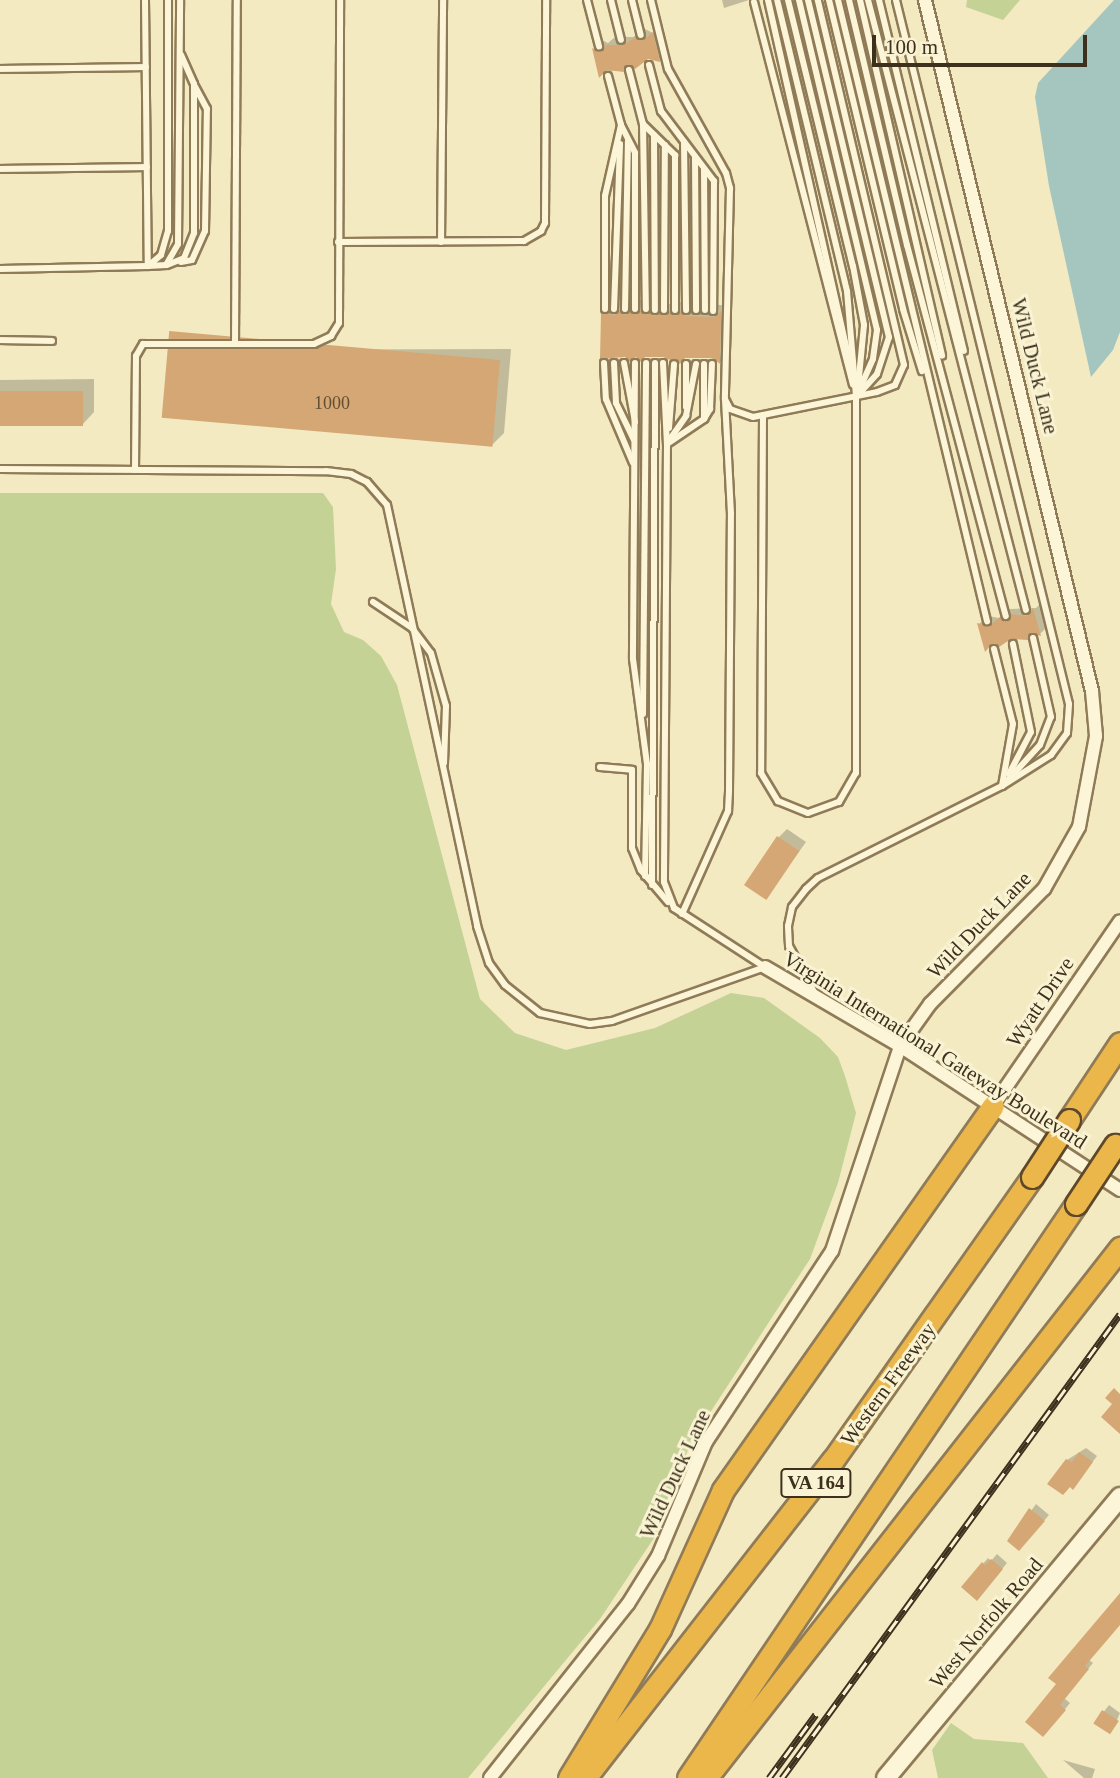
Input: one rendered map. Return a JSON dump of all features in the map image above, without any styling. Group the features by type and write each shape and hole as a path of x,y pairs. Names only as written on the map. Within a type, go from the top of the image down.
{"highway":[{"name":"Western Freeway","path":"585,1778 833,1460 1032,1177 1120,1043"},
{"path":"569,1778 660,1629 723,1490 993,1106"},
{"name":"VA 164","path":"688,1778 1118,1142"},
{"path":"706,1778 1120,1248"}],"street":[{"name":"Wild Duck Lane","path":"490,1778 628,1604 658,1556 706,1442 832,1251 900,1046 930,1004 1044,889 1079,827 1096,736 1074,603 925,0"},
{"name":"Wyatt Drive","path":"993,1106 1120,921"},
{"name":"Virginia International Gateway Boulevard","path":"765,967 821,1003 900,1046 1120,1190"},
{"name":"West Norfolk Road","path":"886,1778 1120,1497"}],"lane":[{"path":"145,0 148,266"},
{"path":"148,266 161,255 168,231 168,0"},
{"path":"166,265 180,232 180,0"},
{"path":"235,344 237,0"},
{"path":"135,470 138,350 150,343 314,344 331,336 339,323 340,0"},
{"path":"441,242 443,0"},
{"path":"338,242 524,242 541,231 545,223 546,0"},
{"path":"587,0 599,46"},
{"path":"611,0 621,40"},
{"path":"632,0 641,35"},
{"path":"651,0 668,69 718,156 730,188 725,399 731,514 729,791 727,811 682,914"},
{"path":"768,0 821,217 856,396"},
{"path":"762,415 761,773 778,802 808,813 839,802 856,774 856,396 846,291 777,0"},
{"path":"788,0 864,325 856,396"},
{"path":"799,0 877,330 873,359 856,396"},
{"path":"808,0 890,337 877,374 856,396"},
{"path":"725,399 730,409 743,415 762,415 856,396 895,385 904,365 818,0"},
{"path":"829,0 903,309 936,416"},
{"path":"838,0 987,621"},
{"path":"849,0 907,245 953,409 1006,616"},
{"path":"860,0 953,409"},
{"path":"868,0 1026,610"},
{"path":"879,0 939,234 974,401"},
{"path":"821,1003 789,946 792,907 806,889 818,878 1002,786 1059,747 1066,733 1069,704 896,0"},
{"path":"754,2 833,322 856,396"},
{"path":"0,269 148,266 192,260 205,231 207,109 180,54"},
{"path":"649,65 661,111 714,181 713,311"},
{"path":"0,69 146,67"},
{"path":"629,70 643,124 646,309"},
{"path":"608,76 621,125 635,153 635,309"},
{"path":"179,263 194,233 194,84"},
{"path":"643,124 675,155 675,310"},
{"path":"605,309 605,196 621,125"},
{"path":"614,309 621,125"},
{"path":"654,135 656,310"},
{"path":"625,309 628,139"},
{"path":"684,140 686,310"},
{"path":"664,310 665,145"},
{"path":"695,155 696,310"},
{"path":"0,169 147,167"},
{"path":"704,168 705,310"},
{"path":"0,341 52,341"},
{"path":"604,363 606,399 635,468"},
{"path":"614,363 616,402 635,441"},
{"path":"624,363 625,391 635,423"},
{"path":"635,363 633,659 643,737"},
{"path":"645,876 643,737 646,363"},
{"path":"652,885 655,363"},
{"path":"663,363 667,444 664,882 674,908"},
{"path":"667,444 674,364"},
{"path":"686,364 686,416"},
{"path":"704,364 710,408 704,419 667,444 686,416 704,364"},
{"path":"0,470 326,471 351,474 367,482 387,505 444,775 489,963 505,985 540,1013 590,1024 612,1021 765,967"},
{"path":"373,602 412,628 431,653 446,706 444,775"},
{"path":"1002,786 1048,733 1051,717 1032,638"},
{"path":"1002,786 1031,732 1013,644"},
{"path":"994,649 1013,724 1002,786"},
{"path":"600,767 632,770 632,848 652,885 682,914 765,967"}],"green space":[{"path":"967,0 1020,0 1003,20 966,7"},
{"path":"0,493 323,493 333,507 336,569 331,604 344,632 363,640 381,656 397,685 480,999 515,1033 566,1050 655,1028 731,993 764,998 820,1038 838,1057 845,1076 856,1113 838,1183 810,1259 691,1442 654,1538 600,1619 468,1778 0,1778"},
{"path":"951,1723 974,1739 1023,1743 1048,1778 938,1778 932,1750"}],"water":[{"path":"1114,0 1120,0 1120,332 1113,350 1091,377 1049,186 1035,97 1038,83"}],"building":[{"path":"653,32 660,62 648,59 635,69 627,65 624,72 607,70 599,78 592,48 600,52 605,45 623,45 636,37 643,40"},
{"path":"620,310 624,315 640,310 654,316 669,311 676,316 681,311 685,316 714,317 721,311 720,364 713,358 685,358 680,364 663,357 645,357 640,362 636,357 630,362 625,357 600,359 601,313 614,315"},
{"path":"169,331 500,360 492,447 162,418"},
{"path":"0,391 83,391 83,426 0,426"},
{"path":"1033,608 1041,636 1031,633 1028,640 1011,639 999,647 992,644 985,652 977,623 989,626 1000,617 1008,621 1011,614 1027,616"},
{"path":"777,836 799,851 766,900 744,885"},
{"path":"1114,1388 1120,1394 1120,1434 1101,1417 1112,1404 1105,1398"},
{"path":"1079,1452 1093,1462 1073,1490 1070,1487 1063,1495 1047,1484 1066,1459 1072,1462"},
{"path":"1029,1508 1045,1521 1019,1551 1007,1541"},
{"path":"991,1559 1003,1569 977,1601 961,1587 982,1562 985,1565"},
{"path":"1120,1593 1120,1625 1085,1666 1089,1669 1060,1705 1066,1710 1043,1737 1025,1722 1056,1684 1048,1678"},
{"path":"1102,1710 1119,1721 1110,1734 1093,1723"}],"railway":[{"path":"782,1778 1120,1314"},
{"path":"769,1778 816,1714"}]}
